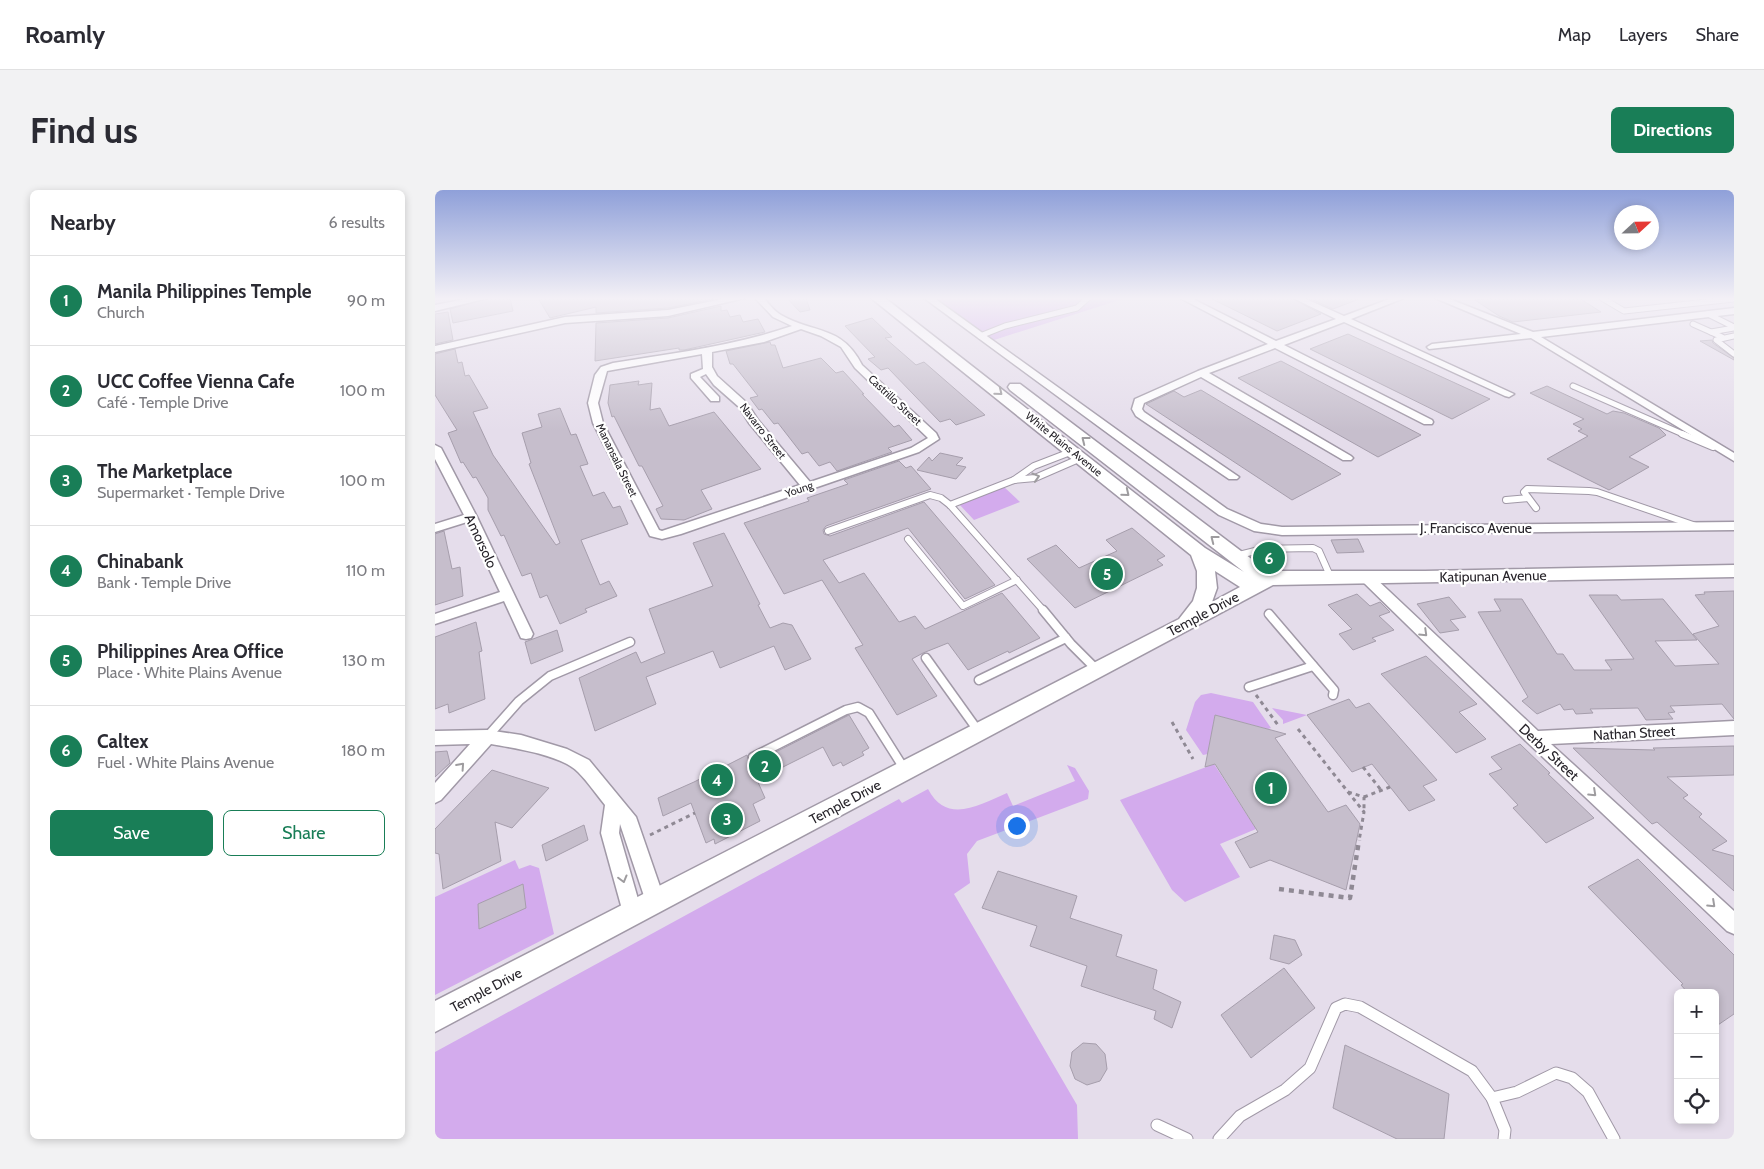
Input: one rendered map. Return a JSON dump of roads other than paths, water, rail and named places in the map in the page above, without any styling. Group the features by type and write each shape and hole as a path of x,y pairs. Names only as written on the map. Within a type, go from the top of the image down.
{"street":[{"path":"435,348 462,342"},
{"name":"Manansala Street","path":"662,535 654,533 598,423 593,403 600,375 604,369 619,365 707,352 751,342"},
{"name":"Castrillo Street","path":"842,342 853,353 857,366 932,435 934,439"},
{"name":"White Plains Avenue","path":"934,342 1199,552 1260,583"},
{"name":"White Plains Avenue","path":"957,342 1235,556 1260,583"},
{"name":"J. Francisco Avenue","path":"989,342 1223,512 1257,528 1282,531 1734,526"},
{"path":"1271,342 1428,422"},
{"path":"1233,477 1140,414 1137,408 1139,401 1201,373 1283,342"},
{"path":"1394,342 1509,394"},
{"path":"1432,347 1468,342"},
{"path":"1546,342 1734,458"},
{"path":"707,352 708,370 694,376 715,399"},
{"path":"973,372 989,367"},
{"name":"Navarro Street","path":"708,370 712,377 748,409 753,421 807,486"},
{"path":"1201,373 1347,458"},
{"name":"Young","path":"662,535 915,450 934,439"},
{"name":"Amorsolo","path":"436,454 471,517 526,634"},
{"path":"435,528 471,517"},
{"path":"1181,626 1197,611 1208,587 1206,566 1199,552"},
{"name":"Katipunan Avenue","path":"1260,583 1279,577 1367,578 1734,571"},
{"name":"Derby Street","path":"1367,578 1534,738 1734,924"},
{"name":"Temple Drive","path":"435,1017 1260,583"},
{"path":"435,619 507,595"},
{"name":"Nathan Street","path":"1534,738 1734,728"},
{"path":"435,795 487,737"},
{"path":"435,738 487,737 521,742 568,758 583,766 630,822 655,901"},
{"path":"614,802 610,833 633,913"},
{"path":"614,845 635,838"}],"lane":[{"path":"1718,342 1734,354"},
{"path":"1573,386 1721,450"},
{"path":"1014,480 1034,466 1077,455"},
{"path":"950,505 1014,480 1035,478 1077,455"},
{"path":"1536,508 1524,492 1531,488 1597,492 1698,526"},
{"path":"828,531 930,496 941,498 950,505 1066,638 1097,670"},
{"path":"1506,500 1528,498"},
{"path":"908,539 963,606 1017,580"},
{"path":"1235,556 1246,551 1263,548 1313,548 1319,550 1331,578"},
{"path":"1269,614 1335,692 1333,695"},
{"path":"979,680 1066,638"},
{"path":"487,737 526,695 550,676 629,642"},
{"path":"926,658 979,732"},
{"path":"1249,687 1313,666"},
{"path":"753,757 846,710 857,707 864,708 869,713 905,770"},
{"path":"1219,1139 1240,1116 1285,1090 1310,1068 1335,1008 1340,1004 1349,1003 1360,1007 1472,1071 1492,1098 1505,1130 1504,1139"},
{"path":"1492,1098 1517,1092 1556,1073 1572,1078 1588,1092 1614,1139"},
{"path":"1157,1125 1187,1139"}],"place":[{"name":"Caltex","path":"1269,558"},
{"name":"Philippines Area Office","path":"1107,574"},
{"name":"UCC Coffee Vienna Cafe","path":"765,766"},
{"name":"Chinabank","path":"717,780"},
{"name":"Manila Philippines Temple","path":"1271,788"},
{"name":"The Marketplace","path":"727,819"}]}
